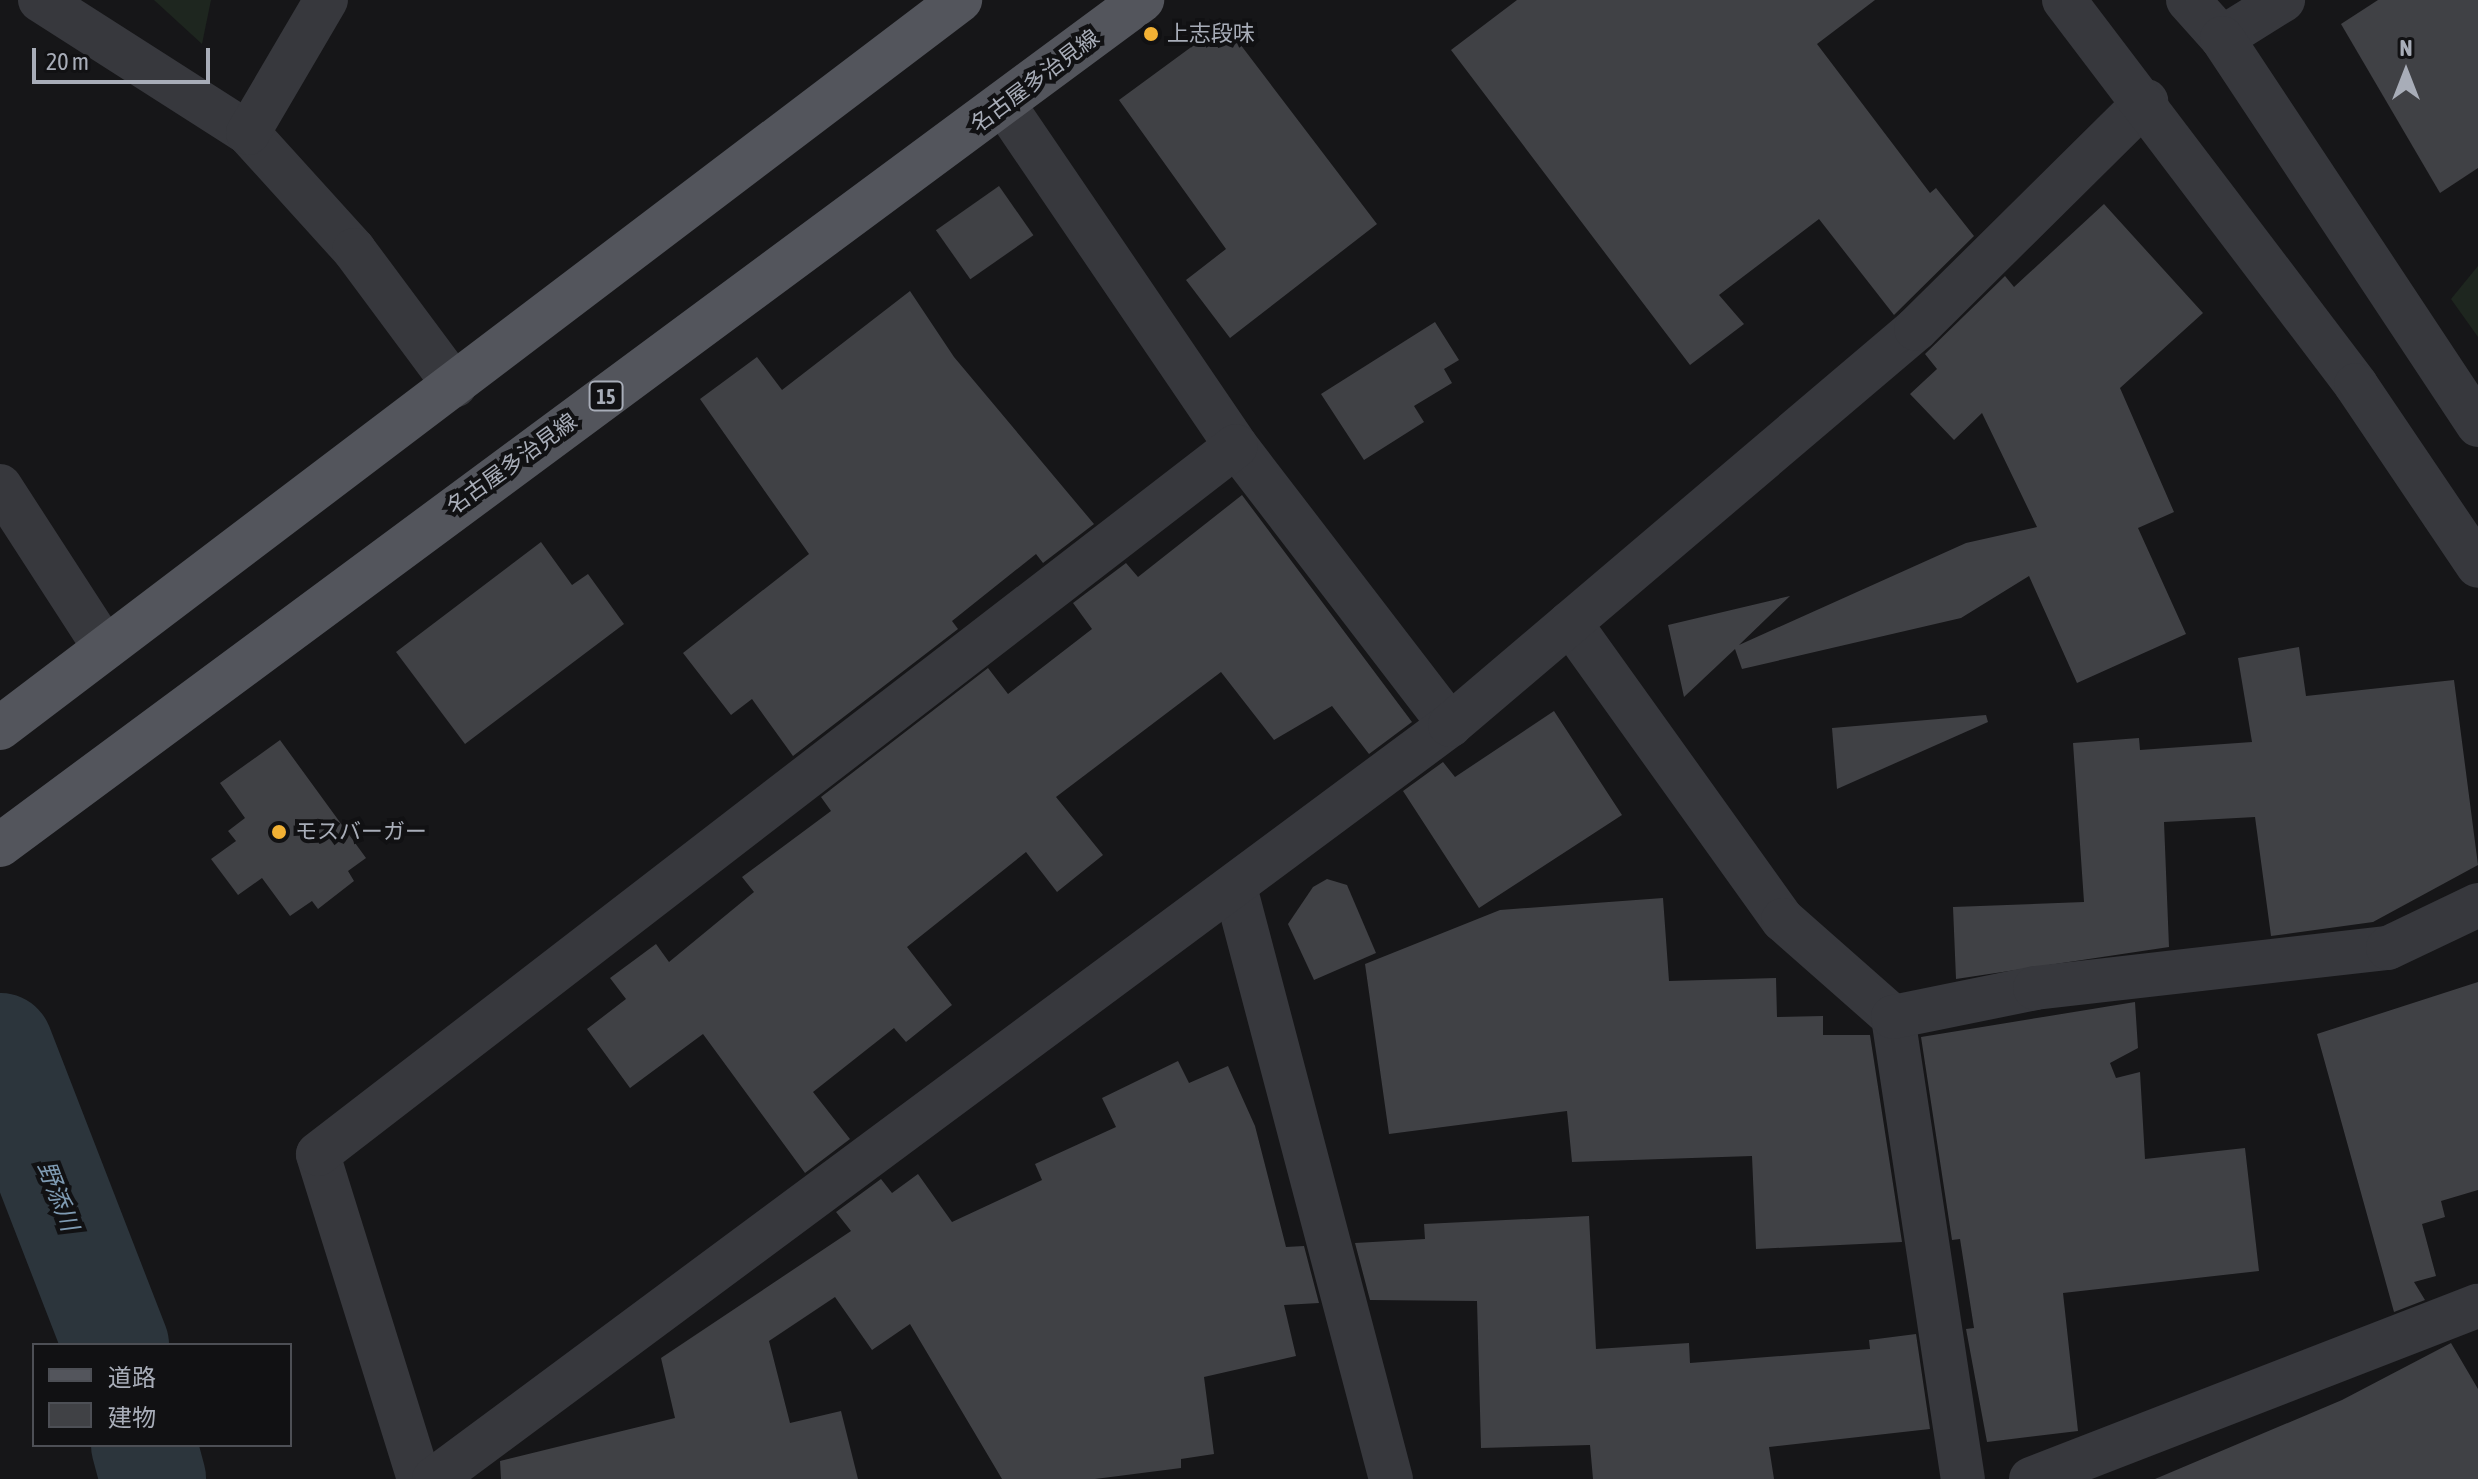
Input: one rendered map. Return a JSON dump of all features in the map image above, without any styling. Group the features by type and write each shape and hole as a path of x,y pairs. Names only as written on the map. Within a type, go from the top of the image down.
{"main road":[{"path":"14,718 960,0"},
{"name":"名古屋多治見線","path":"0,845 1005,106 1142,0"}],"street":[{"path":"40,0 248,133 354,250 455,386"},
{"path":"248,133 326,0"},
{"path":"2064,0 2146,101 2356,385 2478,566"},
{"path":"2188,0 2222,38 2478,425"},
{"path":"2222,38 2283,0"},
{"path":"434,1479 1450,725 1916,329 2146,101"},
{"path":"1005,106 1236,446 1450,725"},
{"path":"419,1479 318,1154 1236,446"},
{"path":"0,486 105,648"},
{"path":"1570,623 1783,920 1893,1017 1963,1479"},
{"path":"1235,887 1391,1479"},
{"path":"1893,1017 2035,988 2388,948 2478,905"},
{"path":"2031,1479 2478,1306"}],"shaded area":[{"path":"154,0 211,0 202,44"},
{"path":"2478,266 2478,337 2451,299"}],"building":[{"path":"1517,0 1875,0 1817,44 1930,193 1936,188 1974,236 1894,315 1819,219 1719,295 1744,324 1690,365 1451,50"},
{"path":"2378,0 2478,0 2478,168 2440,193 2341,24"},
{"path":"1224,23 1377,224 1230,338 1186,280 1226,249 1119,100"},
{"path":"999,186 1033,235 970,279 936,230"},
{"path":"2104,204 2203,313 2120,388 2174,512 2138,528 2186,634 2077,683 2029,576 1961,618 1742,669 1735,649 1684,697 1668,625 1790,596 1739,645 1966,543 2037,527 1982,413 1954,440 1910,394 1937,369 1925,354 2005,276 2014,287"},
{"path":"910,291 954,357 1094,524 1043,563 1036,554 952,621 958,629 793,756 752,699 731,715 683,653 809,554 700,399 757,357 782,390"},
{"path":"1435,322 1459,360 1444,369 1452,383 1414,406 1424,422 1364,460 1321,394"},
{"path":"1242,495 1412,722 1369,754 1332,706 1274,740 1221,672 1056,797 1103,855 1057,892 1026,852 907,947 952,1005 906,1042 894,1028 813,1092 850,1139 805,1173 703,1034 630,1088 587,1029 626,999 610,978 656,944 669,962 754,892 742,877 831,811 821,797 988,668 1008,694 1092,629 1073,603 1126,563 1138,577"},
{"path":"541,542 572,585 588,574 624,624 465,744 396,652"},
{"path":"2299,647 2306,696 2454,680 2478,865 2373,922 2271,936 2255,817 2164,822 2169,947 1956,979 1953,907 2084,902 2073,743 2139,738 2140,750 2252,742 2238,658"},
{"path":"1554,711 1622,815 1479,908 1403,791 1443,762 1455,777"},
{"path":"1986,715 1988,722 1837,789 1832,728"},
{"path":"280,740 366,858 348,871 354,881 318,909 312,901 290,916 262,878 238,895 211,859 236,841 228,831 245,818 220,783"},
{"path":"1327,879 1347,885 1376,953 1314,980 1288,924 1313,887"},
{"path":"1663,898 1669,981 1776,978 1777,1017 1823,1016 1823,1035 1870,1035 1902,1242 1756,1249 1752,1156 1572,1162 1567,1111 1389,1134 1365,964 1500,910"},
{"path":"2478,982 2478,1190 2441,1201 2445,1217 2422,1224 2436,1276 2414,1282 2425,1300 2394,1312 2317,1034"},
{"path":"2135,1002 2138,1048 2110,1063 2116,1078 2140,1072 2145,1159 2245,1148 2259,1271 2063,1293 2078,1431 1987,1442 1966,1329 1974,1328 1960,1239 1952,1240 1921,1037"},
{"path":"1178,1061 1189,1083 1228,1066 1255,1126 1286,1247 1304,1246 1319,1303 1284,1305 1296,1356 1204,1377 1214,1454 1181,1459 1181,1468 1095,1479 1002,1479 910,1324 872,1350 835,1297 769,1341 790,1423 841,1411 858,1479 501,1479 500,1461 675,1418 661,1358 851,1231 836,1212 881,1179 892,1193 918,1174 952,1222 1042,1180 1035,1164 1116,1127 1102,1098"},
{"path":"1589,1216 1596,1349 1689,1343 1690,1363 1870,1349 1869,1340 1916,1334 1930,1429 1769,1447 1774,1479 1593,1479 1590,1445 1481,1448 1477,1301 1370,1300 1355,1243 1425,1239 1424,1224"},
{"path":"2451,1343 2478,1389 2478,1479 2155,1479 2342,1400"}],"waterway":[{"name":"野添川","path":"0,1046 115,1343"},
{"name":"野添川","path":"145,1447 153,1479"}],"place":[{"name":"上志段味","path":"1151,34"},
{"name":"モスバーガー","path":"279,832"}]}
